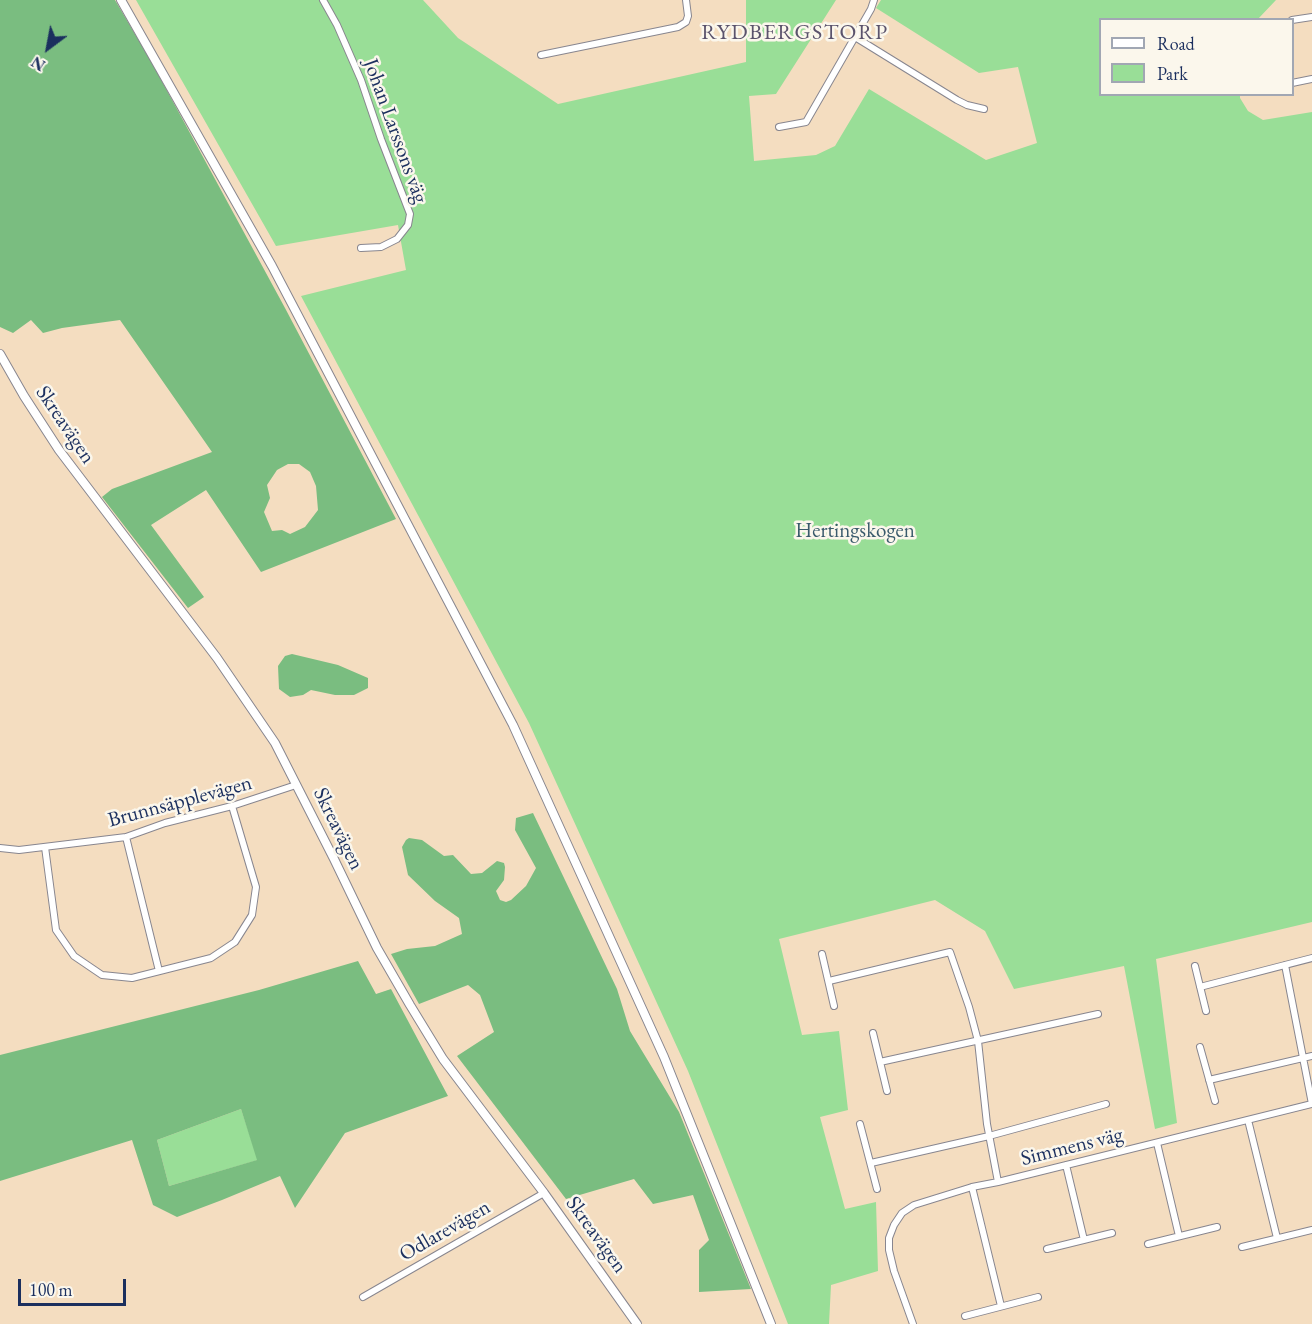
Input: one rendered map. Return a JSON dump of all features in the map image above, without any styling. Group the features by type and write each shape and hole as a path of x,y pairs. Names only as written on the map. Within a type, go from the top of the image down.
{"main road":[{"path":"121,0 272,266 513,725 664,1057 771,1324"}],"street":[{"name":"Johan Larssons väg","path":"322,0 337,25 361,80 381,140 410,214 408,225 397,239 381,247 361,248"},
{"path":"541,55 678,27 686,22 688,16 686,0"},
{"path":"779,127 806,122 874,0"},
{"path":"1294,20 1312,17"},
{"path":"855,37 943,92 967,105 984,109"},
{"path":"1294,83 1312,79"},
{"name":"Skreavägen","path":"0,354 34,413 69,465 206,643 275,743 373,939 443,1059 638,1324"},
{"name":"Brunnsäpplevägen","path":"0,848 19,850 126,837 165,823 231,806 296,785"},
{"path":"45,847 56,930 74,957 102,975 132,978 211,958 235,942 252,915 256,886 231,806"},
{"path":"126,837 159,970"},
{"path":"829,981 950,952 978,1041 989,1136 998,1182"},
{"path":"822,954 834,1006"},
{"path":"1200,987 1312,958"},
{"path":"1285,965 1312,1104"},
{"path":"1195,966 1206,1011"},
{"path":"880,1062 1098,1014"},
{"path":"873,1033 887,1091"},
{"path":"1200,1047 1215,1101"},
{"path":"1209,1080 1312,1056"},
{"path":"871,1163 989,1136 1106,1104"},
{"name":"Simmens väg","path":"913,1324 894,1271 889,1238 902,1214 914,1204 972,1187 1312,1104"},
{"path":"1248,1120 1277,1238"},
{"path":"860,1124 877,1189"},
{"path":"1157,1143 1179,1236"},
{"path":"1066,1165 1084,1240"},
{"path":"972,1187 1001,1306"},
{"name":"Odlarevägen","path":"363,1296 544,1194"},
{"path":"1148,1244 1217,1227"},
{"path":"1242,1246 1312,1230"},
{"path":"1047,1249 1112,1233"},
{"path":"966,1316 1038,1297"}],"green space":[{"path":"0,0 115,0 152,63 285,308 396,519 261,572 206,490 151,525 204,597 188,608 102,497 112,489 212,452 120,320 43,333 31,320 13,333 0,327","holes":["288,464 299,464 310,472 316,486 318,510 305,527 290,534 282,530 272,531 264,512 270,498 267,485 277,470"]},
{"name":"Hertingskogen","path":"136,0 423,0 458,38 558,104 746,62 746,0 836,0 776,94 749,96 754,161 816,155 835,146 869,89 986,160 1037,143 1018,67 979,73 876,8 881,0 1276,0 1259,18 1099,18 1099,96 1240,96 1248,111 1263,120 1312,112 1312,922 1156,959 1177,1123 1155,1129 1124,966 1014,989 985,931 935,900 779,939 802,1035 839,1031 848,1110 820,1117 845,1209 876,1202 878,1271 831,1285 829,1324 788,1324 688,1071 529,723 301,296 406,270 398,225 276,246"},
{"path":"292,654 338,665 368,678 368,688 354,695 335,695 311,690 303,695 290,697 279,689 278,666 285,656"},
{"path":"533,813 617,989 630,1031 679,1112 751,1289 699,1292 699,1250 709,1240 693,1195 653,1204 634,1179 566,1199 457,1056 494,1032 480,995 468,985 419,1004 391,954 407,949 435,946 462,934 459,918 435,901 408,875 402,847 406,840 409,838 422,840 444,856 453,855 471,874 482,873 497,861 504,863 504,880 496,891 500,900 506,902 526,886 536,868 515,830 516,818"},
{"path":"358,961 376,994 391,989 448,1096 345,1133 295,1208 280,1176 177,1217 153,1205 132,1140 0,1181 0,1055 259,990","holes":["241,1109 257,1160 169,1186 157,1140"]},
{"path":"241,1109 258,1160 169,1186 157,1140"}],"district":[{"name":"RYDBERGSTORP","path":"795,33"}]}
